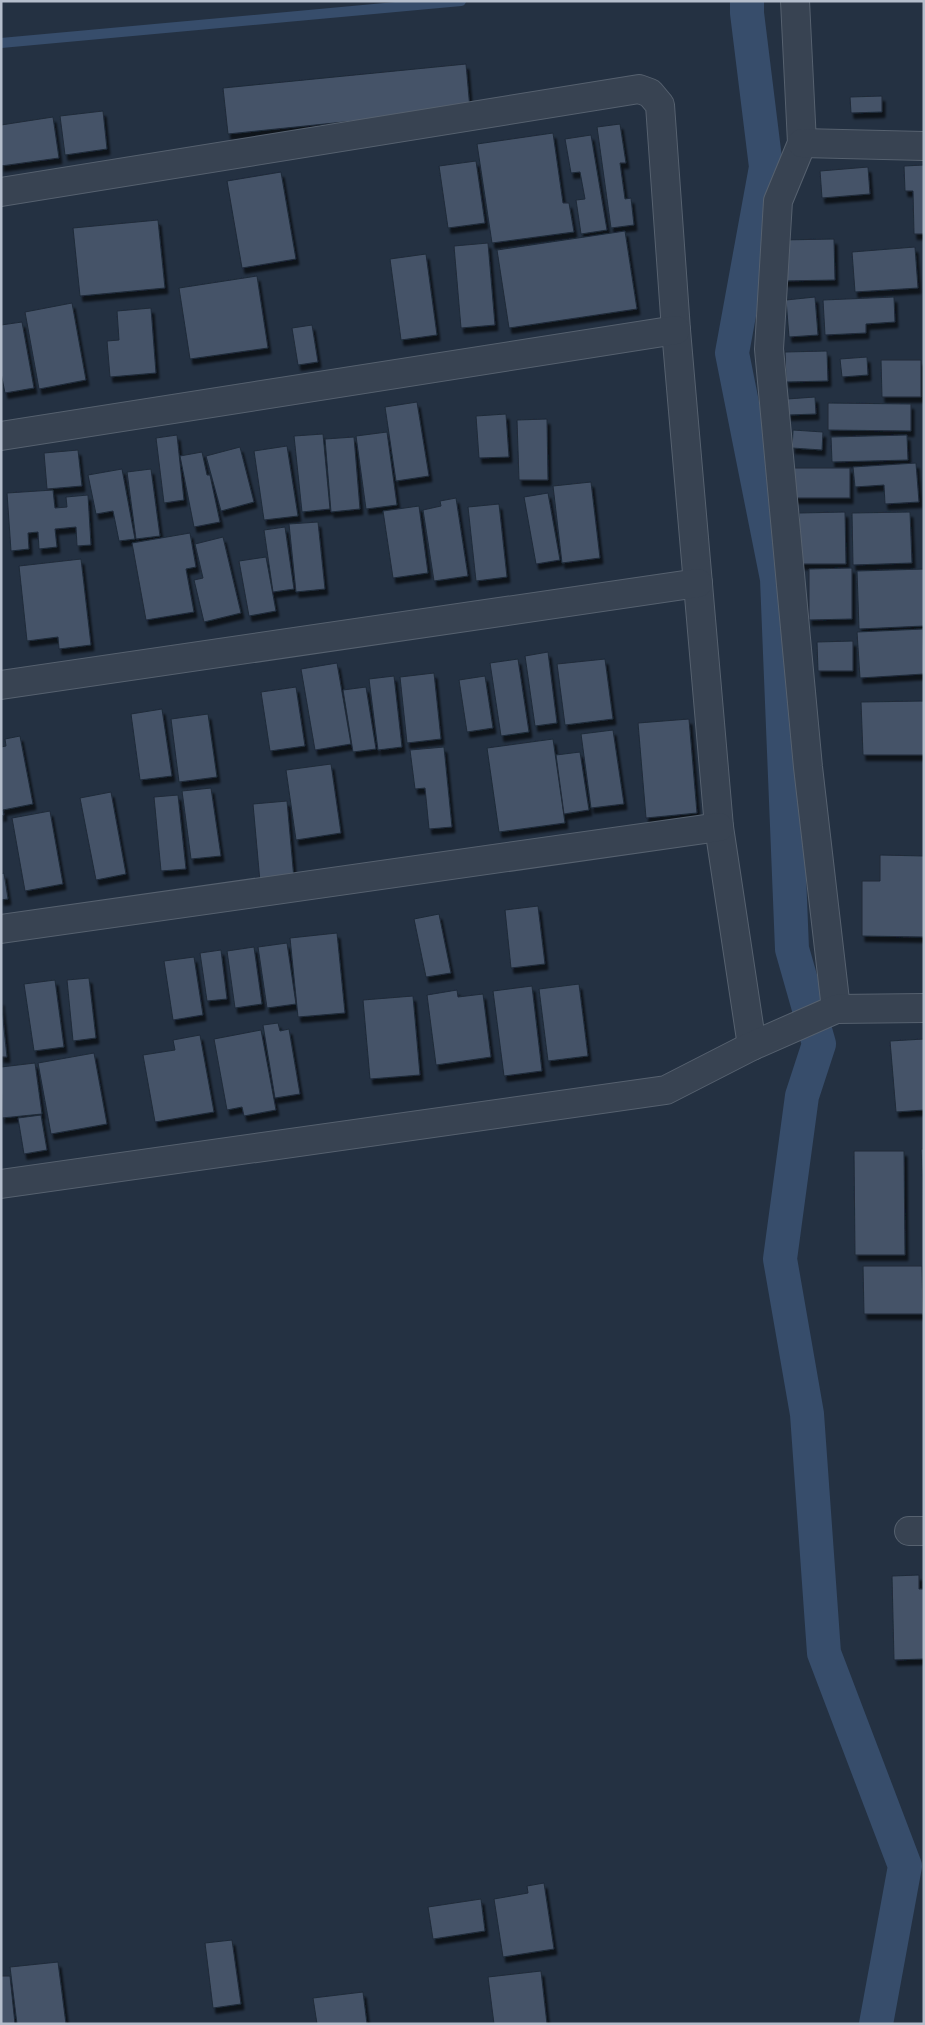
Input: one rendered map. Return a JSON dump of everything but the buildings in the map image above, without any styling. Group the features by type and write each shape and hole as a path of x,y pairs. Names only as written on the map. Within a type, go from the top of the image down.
{"street":[{"path":"795,1 802,143 778,201 769,349 808,767 836,1009"},
{"path":"1,192 639,89 650,92 660,105 676,330 719,827 752,1046"},
{"path":"802,143 924,146"},
{"path":"1,436 676,330"},
{"path":"1,685 698,583"},
{"path":"1,929 719,827"},
{"path":"1,1184 666,1090 752,1046 836,1009 924,1008"}],"waterway":[{"path":"1,43 461,1"},
{"path":"747,1 766,167 732,353 777,579 792,949 819,1044 802,1096 780,1259 807,1414 824,1653 905,1866 876,2024"}]}
